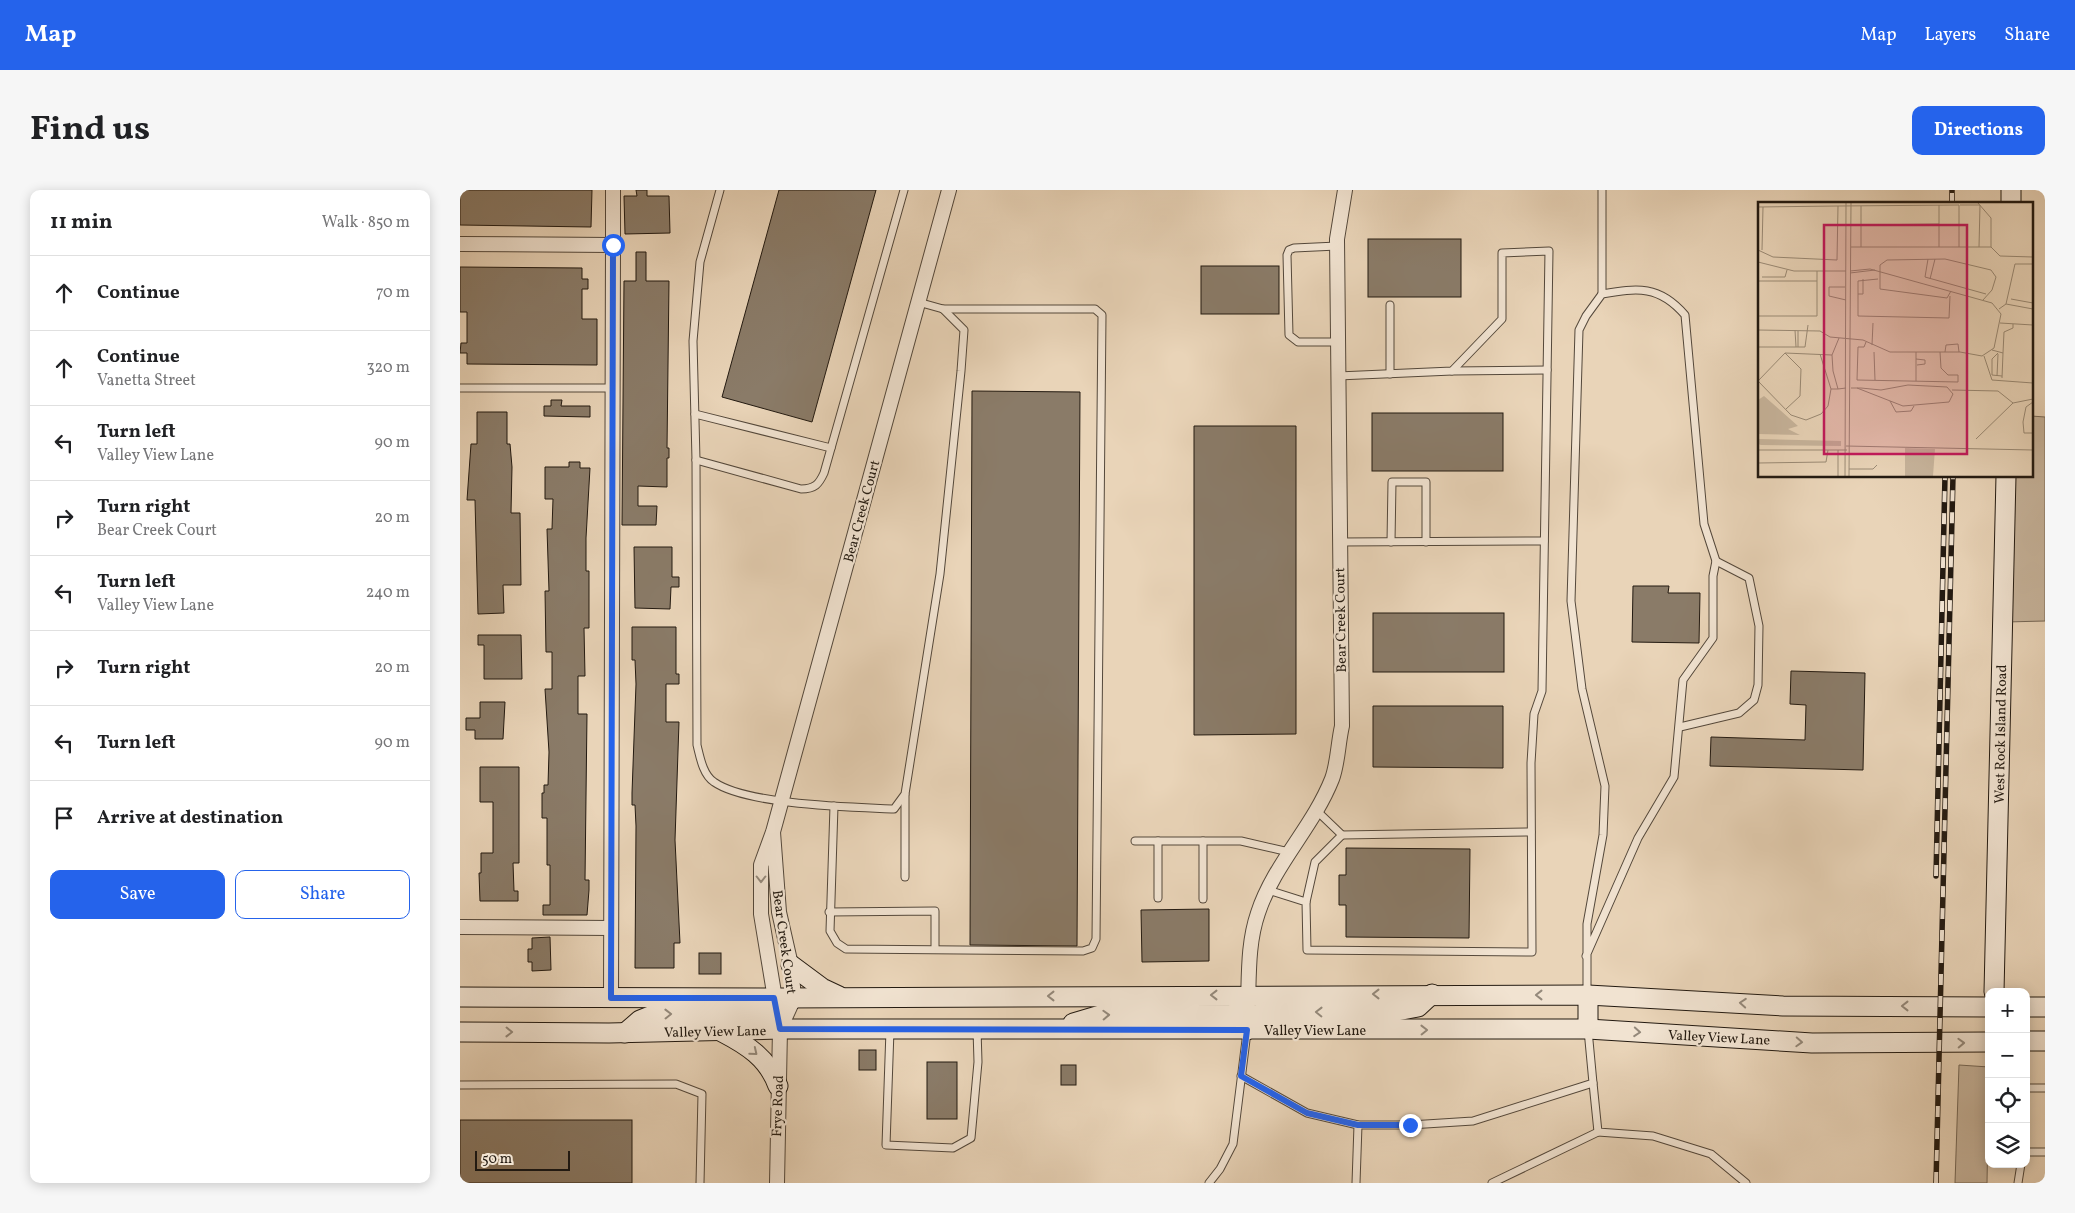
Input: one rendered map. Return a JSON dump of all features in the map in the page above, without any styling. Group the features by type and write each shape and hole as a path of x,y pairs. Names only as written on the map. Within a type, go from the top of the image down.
{"main road":[{"name":"West Rock Island Road","path":"1994,988 2006,478"},
{"path":"791,965 822,988 843,998"},
{"path":"1247,1030 1254,1016 1265,1012 1398,1011 1418,1007 1432,994"},
{"name":"Valley View Lane","path":"460,1032 719,1030 777,1013 794,998 1432,994 1588,995 1783,1006 1985,1007"},
{"path":"1060,1029 1078,1020 1100,1015 1230,1015 1242,1011 1248,995"},
{"path":"1588,995 1588,1029"},
{"name":"Valley View Lane","path":"460,997 611,998 777,1013 890,1029 1588,1029 1812,1042 1985,1042"},
{"path":"2030,1007 2045,1007"},
{"path":"625,1032 640,1020 655,1014 755,1016 777,1013"},
{"path":"719,1030 744,1043 764,1060 773,1073 778,1086"},
{"path":"2030,1041 2045,1041"}],"street":[{"path":"611,998 613,190"},
{"name":"Bear Creek Court","path":"777,1013 761,914 760,865 773,832 782,800 949,190"},
{"name":"Bear Creek Court","path":"1247,1030 1249,954 1258,913 1268,890 1289,852 1316,810 1332,778 1342,726 1337,246 1345,190"},
{"path":"460,244 613,245"},
{"name":"Bear Creek Court","path":"773,832 779,912 791,965 794,998 777,1013"},
{"path":"460,927 611,928"},
{"name":"Frye Road","path":"777,1013 777,1183"}],"lane":[{"path":"720,190 700,262 693,341 696,460 698,745 702,765 712,782 737,792 782,800 834,806 894,809 905,794"},
{"path":"696,460 801,488 811,489 819,484 831,448 904,190"},
{"path":"1588,995 1587,924 1602,834 1605,786 1582,689 1576,652 1571,601 1571,550 1579,330 1586,316 1602,294 1602,190"},
{"path":"1337,246 1294,248 1287,255 1289,335 1298,342 1338,342"},
{"path":"1452,371 1502,320 1502,253 1549,251 1542,691 1534,714 1531,762 1532,952 1307,950 1306,902 1315,862 1342,835 1531,832"},
{"path":"1586,956 1638,838 1674,777 1683,680 1713,638 1716,560 1704,524 1685,315 1674,302 1654,292 1634,288 1602,294"},
{"path":"834,806 829,912 830,931 837,943 846,949 1083,951 1092,948 1096,939 1102,315 1095,309 943,309 918,302"},
{"path":"1390,305 1390,374"},
{"path":"905,877 905,794 940,574 964,330 943,309"},
{"path":"1338,376 1452,371 1547,370"},
{"path":"460,388 613,388"},
{"path":"695,414 831,448"},
{"path":"1391,542 1392,482 1426,482 1426,542"},
{"path":"1340,542 1544,541"},
{"path":"1680,727 1739,713 1754,700 1758,685 1758,626 1749,578 1716,560"},
{"path":"1316,810 1342,835"},
{"path":"1135,841 1253,842 1289,852"},
{"path":"1158,841 1158,898"},
{"path":"1203,841 1203,899"},
{"path":"1268,890 1306,902"},
{"path":"829,912 935,911 935,949"},
{"path":"890,1029 886,1146 953,1148 971,1138 978,1062 977,1029"},
{"path":"1588,1029 1598,1132"},
{"path":"1209,1183 1220,1170 1233,1144 1247,1030"},
{"path":"1241,1076 1307,1113 1358,1125 1410,1125 1473,1121 1593,1083"},
{"path":"460,1085 676,1084 702,1094 700,1183"},
{"path":"2030,1088 2045,1088"},
{"path":"1356,1183 1358,1125"},
{"path":"1492,1183 1598,1132 1653,1136 1711,1154 1746,1183"},
{"path":"2030,1152 2045,1152"},
{"path":"2018,1183 2020,1168"}],"shaded area":[{"path":"2032,416 2045,417 2045,621 2006,622 2011,478 2032,478"},
{"path":"1959,1065 1985,1067 1985,1168 1987,1168 1987,1183 1955,1183"}],"building":[{"path":"460,190 592,190 591,227 460,225"},
{"path":"636,190 647,190 647,196 669,196 670,233 625,234 624,196 637,196"},
{"path":"779,190 876,190 812,422 722,397"},
{"path":"1368,239 1461,239 1461,297 1368,297"},
{"path":"636,252 646,252 646,281 669,281 667,448 669,448 669,458 667,458 667,487 638,486 638,506 657,506 656,525 622,525 624,281 636,281"},
{"path":"1201,266 1279,266 1279,314 1201,314"},
{"path":"460,267 582,268 582,279 588,279 588,289 582,289 582,319 597,319 597,365 467,364 467,353 460,353 461,343 467,343 467,312 460,312"},
{"path":"972,391 1080,392 1077,946 970,945"},
{"path":"551,400 562,400 561,406 590,406 590,417 544,416 544,406 551,406"},
{"path":"477,412 507,412 507,444 510,444 512,467 511,513 520,513 521,585 503,585 504,613 478,614 475,500 467,500 471,444 477,444"},
{"path":"1372,413 1503,413 1503,471 1372,471"},
{"path":"1194,426 1296,426 1296,734 1194,735"},
{"path":"569,462 580,462 580,468 590,468 586,538 586,571 589,571 589,628 584,628 585,676 578,676 578,714 587,714 585,880 589,880 589,890 587,915 543,915 543,905 550,905 550,865 547,865 547,818 542,818 542,793 544,793 544,785 548,785 549,752 545,689 552,689 552,652 546,652 545,591 549,591 547,529 552,529 553,499 545,499 545,467 569,467"},
{"path":"634,547 672,547 672,577 679,577 679,587 671,587 670,609 635,608"},
{"path":"1633,586 1669,586 1668,593 1700,593 1699,643 1632,642"},
{"path":"1373,613 1504,613 1504,672 1373,672"},
{"path":"632,627 676,627 676,674 679,674 679,684 666,684 666,722 679,722 675,840 680,943 674,943 674,968 635,968 636,826 635,805 632,805 632,793 636,684 635,660 632,660"},
{"path":"478,635 521,635 522,679 484,679 484,645 478,645"},
{"path":"1791,671 1865,673 1863,770 1710,766 1711,737 1805,740 1806,705 1790,704"},
{"path":"480,702 505,702 503,739 475,739 475,730 466,730 466,718 480,718"},
{"path":"1373,706 1503,706 1503,768 1373,767"},
{"path":"480,767 519,767 519,863 513,863 514,891 518,891 518,901 480,901 479,873 481,873 481,853 493,853 493,802 480,802"},
{"path":"1346,848 1470,849 1469,938 1346,937 1346,905 1339,905 1339,875 1346,875"},
{"path":"1209,909 1209,961 1142,962 1141,910"},
{"path":"550,937 551,970 532,971 532,962 528,962 528,949 532,949 532,938"},
{"path":"699,953 721,953 721,974 699,974"},
{"path":"859,1050 876,1050 876,1070 859,1070"},
{"path":"927,1062 957,1062 957,1119 927,1119"},
{"path":"1061,1065 1076,1065 1076,1085 1061,1085"},
{"path":"460,1120 632,1120 632,1183 460,1183"}],"railway":[{"path":"1952,190 1952,202"},
{"path":"1936,876 1945,478"},
{"path":"1936,1183 1953,478"}],"route":[{"path":"613,245 611,998 774,998 780,1029 1247,1030 1241,1076 1307,1113 1358,1125 1410,1125"}]}
